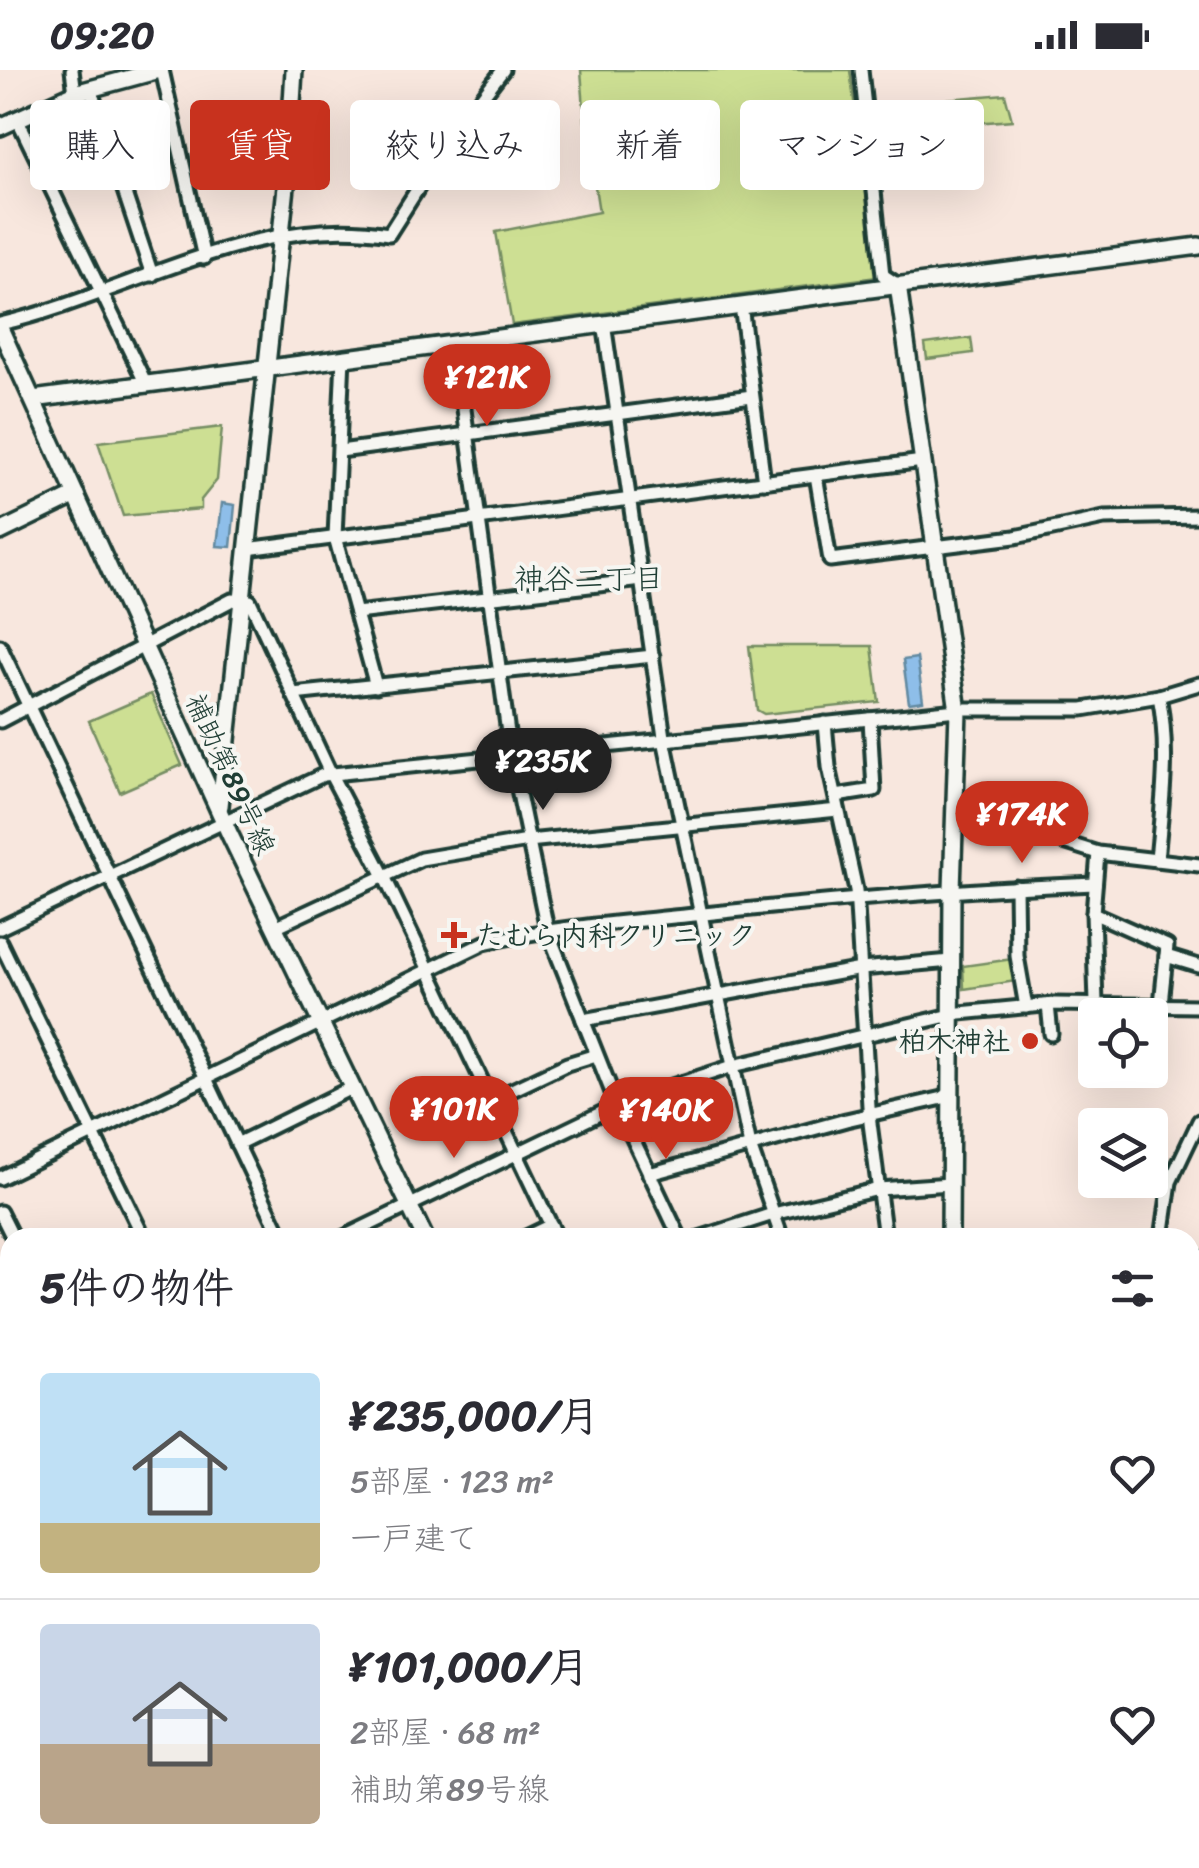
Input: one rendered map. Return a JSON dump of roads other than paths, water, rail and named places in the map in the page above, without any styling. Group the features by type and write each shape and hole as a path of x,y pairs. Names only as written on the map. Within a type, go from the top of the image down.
{"street":[{"path":"72,70 152,274"},
{"path":"0,127 83,90 161,70 204,258"},
{"path":"222,816 294,70"},
{"path":"0,326 280,234 345,228 389,234 446,144 504,70"},
{"path":"861,70 883,275 898,284"},
{"path":"18,118 145,382"},
{"path":"33,399 1199,246"},
{"path":"898,284 958,710 952,890 950,1228"},
{"path":"741,305 764,482"},
{"path":"604,324 664,739 750,1146 778,1228"},
{"name":"補助第89号線","path":"0,326 222,816 420,1228"},
{"path":"456,344 498,674 547,929 616,1106 675,1228"},
{"path":"343,357 335,537 376,686"},
{"path":"340,451 752,396"},
{"path":"247,548 923,461"},
{"path":"816,475 830,560 1015,537 1104,518 1199,516"},
{"path":"0,532 76,495"},
{"path":"356,613 642,580"},
{"path":"0,721 232,600 250,601 330,774 384,876 552,1228"},
{"path":"0,646 277,1228"},
{"path":"292,694 653,656"},
{"path":"0,928 222,816 330,774 958,710 1111,706 1199,684"},
{"path":"1157,860 1166,762 1166,733 1159,696"},
{"path":"836,796 874,790 870,719"},
{"path":"825,723 856,898 870,1114 884,1228"},
{"path":"275,927 421,859 528,842 838,810"},
{"path":"954,822 1004,824 1098,853 1199,865"},
{"path":"1096,998 1093,913 1098,853"},
{"path":"0,1178 484,943 547,929 856,898 1094,884"},
{"path":"1016,887 1018,956 1026,1007"},
{"path":"1093,913 1167,946 1162,998"},
{"path":"0,942 139,1228"},
{"path":"1166,956 1199,966"},
{"path":"583,1020 861,969 951,961"},
{"path":"363,1228 616,1106 733,1066 952,1015 1078,1004"},
{"path":"1168,1004 1199,1006"},
{"path":"1048,1005 1051,1034"},
{"path":"490,1100 596,1055"},
{"path":"237,1144 352,1087"},
{"path":"649,1174 943,1098 951,1092"},
{"path":"1163,1228 1170,1182 1199,1121"},
{"path":"730,1228 879,1188 950,1184"},
{"path":"545,1228 551,1225"}],"water":[{"path":"222,503 235,505 231,547 217,546"},
{"path":"917,658 923,701 909,703 903,660"}],"place":[{"name":"たむら内科クリニック","path":"454,935"},
{"name":"柏木神社","path":"1030,1041"}],"district":[{"name":"神谷二丁目","path":"589,579"}]}
